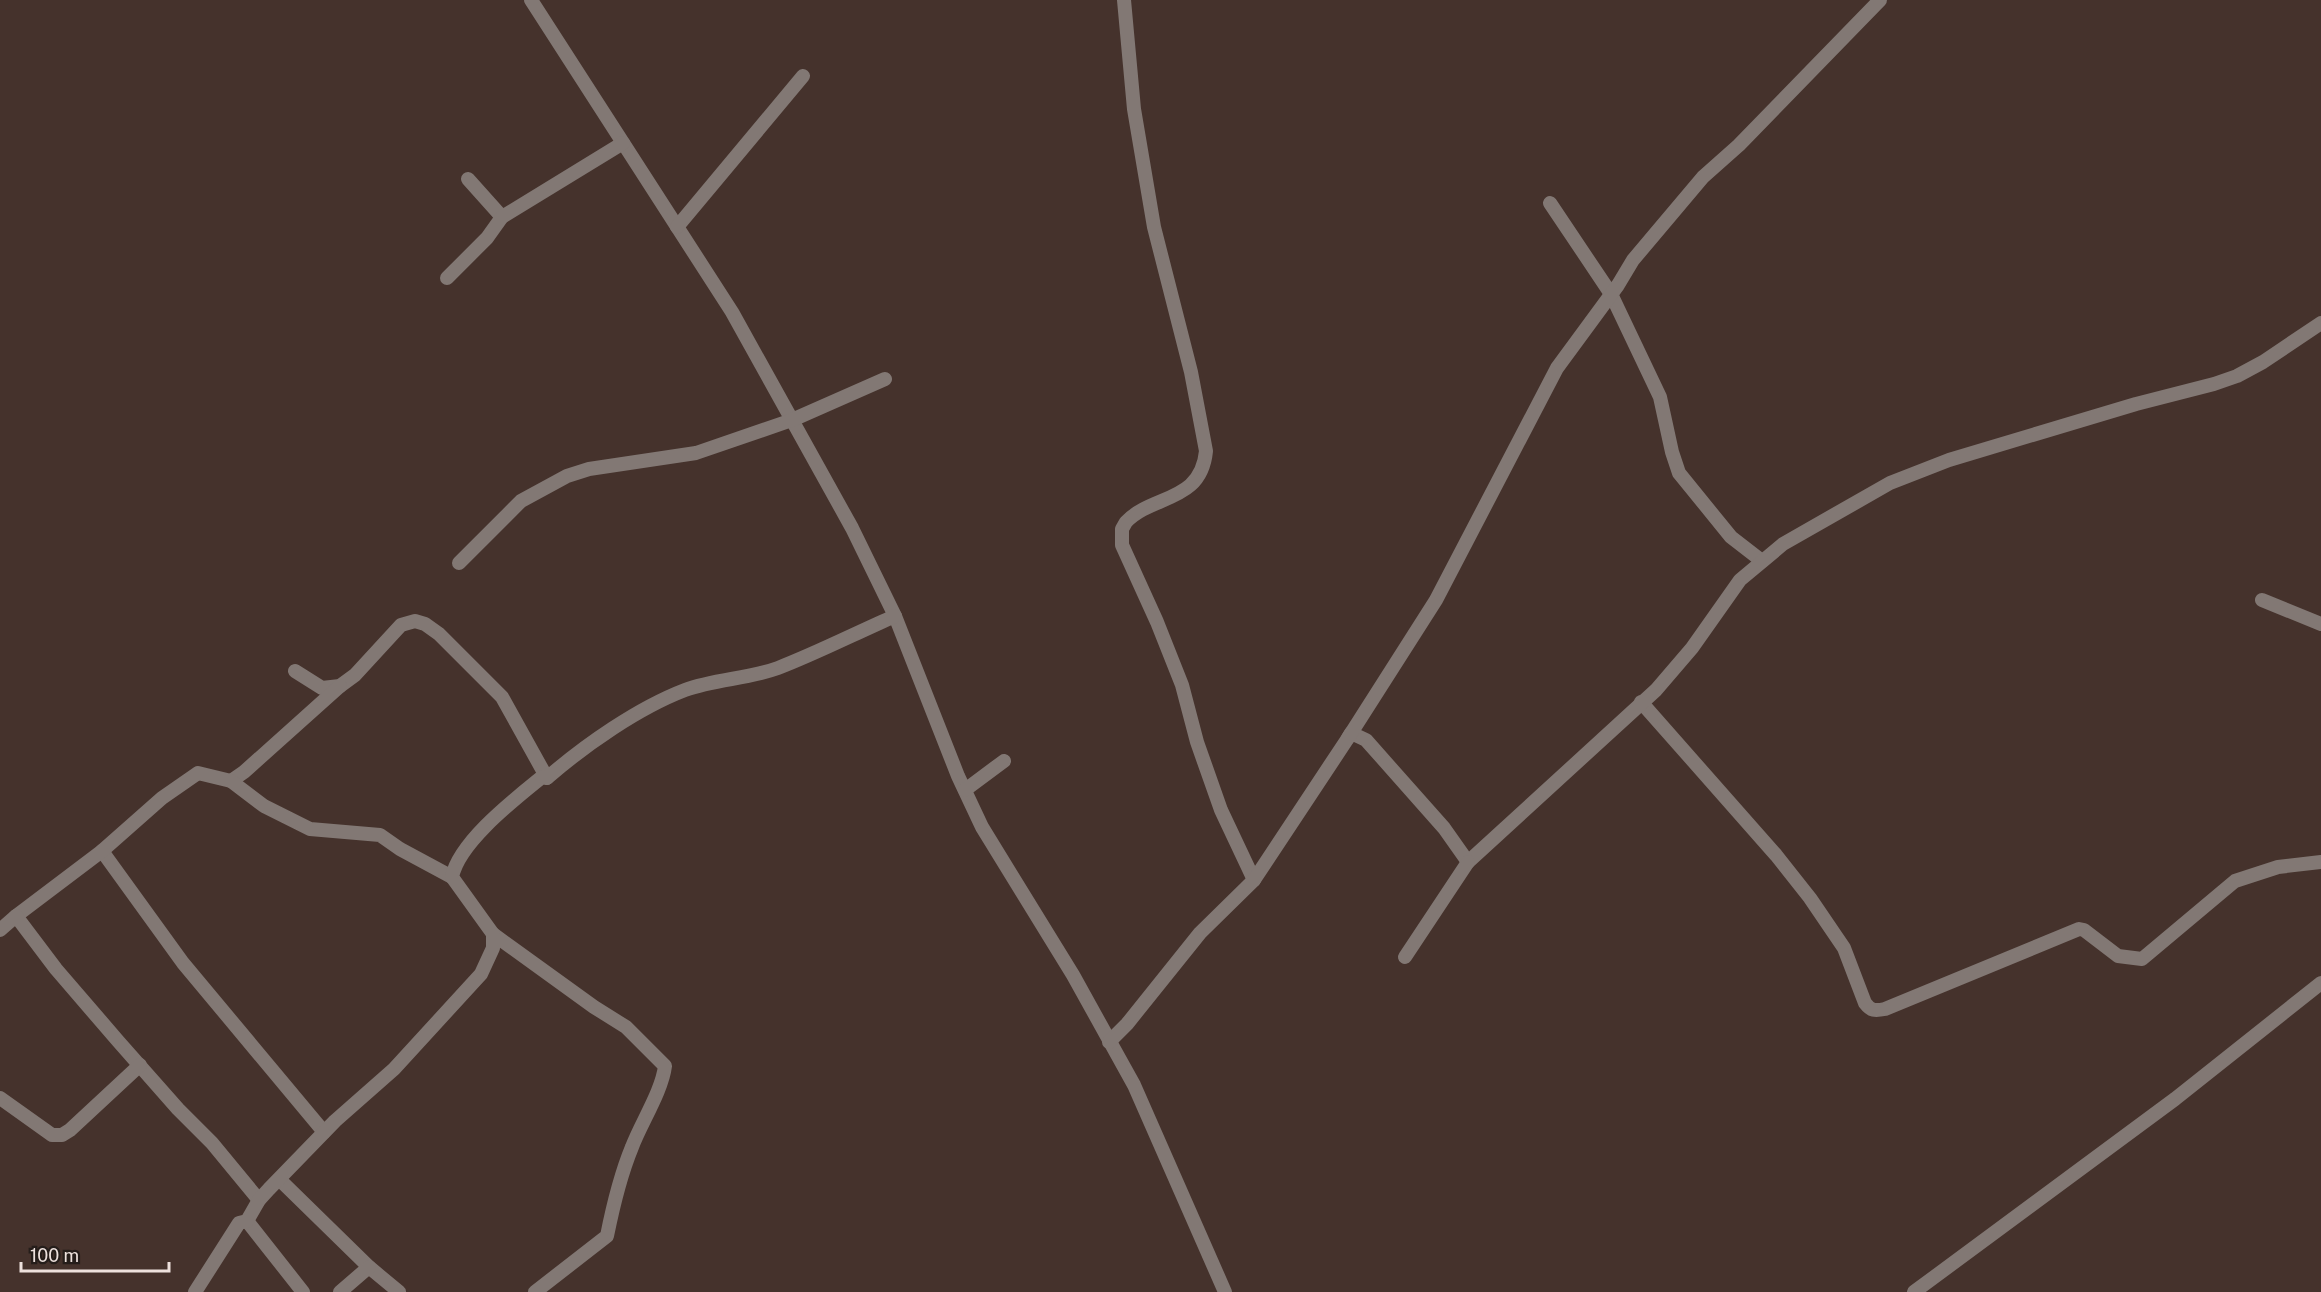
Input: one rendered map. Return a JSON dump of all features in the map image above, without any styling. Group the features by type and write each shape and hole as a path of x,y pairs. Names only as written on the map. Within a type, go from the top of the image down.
{"street":[{"path":"531,0 732,312 852,528 894,616 982,827 1073,975 1134,1085 1225,1292"},
{"path":"1124,0 1134,110 1154,227 1191,372 1206,452 1205,464 1194,483 1126,522 1122,529 1122,545 1157,621 1182,685 1197,742 1221,810 1254,880"},
{"path":"1348,738 1436,600 1557,368 1633,260 1703,177 1738,145 1880,0"},
{"path":"677,227 803,76"},
{"path":"447,278 487,238 502,217 623,143"},
{"path":"468,179 502,217"},
{"path":"1550,204 1611,294 1660,397 1672,452 1679,472 1731,537 1762,561"},
{"path":"1405,957 1468,862 1561,778 1668,676 1692,648 1740,580 1784,544 1890,483 1949,459 2237,376 2321,323"},
{"path":"459,563 521,501 567,476 589,469 696,453 792,420 885,379"},
{"path":"2262,600 2321,624"},
{"path":"452,877 457,862 484,828 516,797 542,777 547,778 571,757 624,722 686,690 755,676 894,616"},
{"path":"231,781 355,675 401,626 415,621 425,624 439,634 502,697 547,778"},
{"path":"295,671 322,688 340,686"},
{"path":"1641,702 1776,855 1810,898 1844,948 1865,1003 1869,1009 1874,1011 1885,1009 2079,929 2084,930 2118,956 2142,959 2235,881 2278,867 2321,862"},
{"path":"1109,1042 1127,1024 1200,933 1254,880 1351,733 1366,740 1444,828 1468,862"},
{"path":"965,790 1004,762"},
{"path":"0,930 102,851 162,798 193,775 203,773 231,781 264,806 297,824 321,830 380,835 400,849 452,877 493,934 594,1007 626,1027 664,1066 659,1084 630,1150 616,1195 608,1236 535,1292"},
{"path":"102,851 211,999 245,1035 324,1132"},
{"path":"16,916 56,969 140,1065 213,1143 259,1200"},
{"path":"195,1292 239,1223 247,1221 259,1200 324,1132 394,1069 469,989 490,955 493,934"},
{"path":"1914,1292 2175,1099 2321,983"},
{"path":"0,1098 52,1135 62,1135 140,1065"},
{"path":"280,1180 369,1267 399,1292"},
{"path":"247,1221 303,1292"},
{"path":"340,1292 369,1267"}]}
